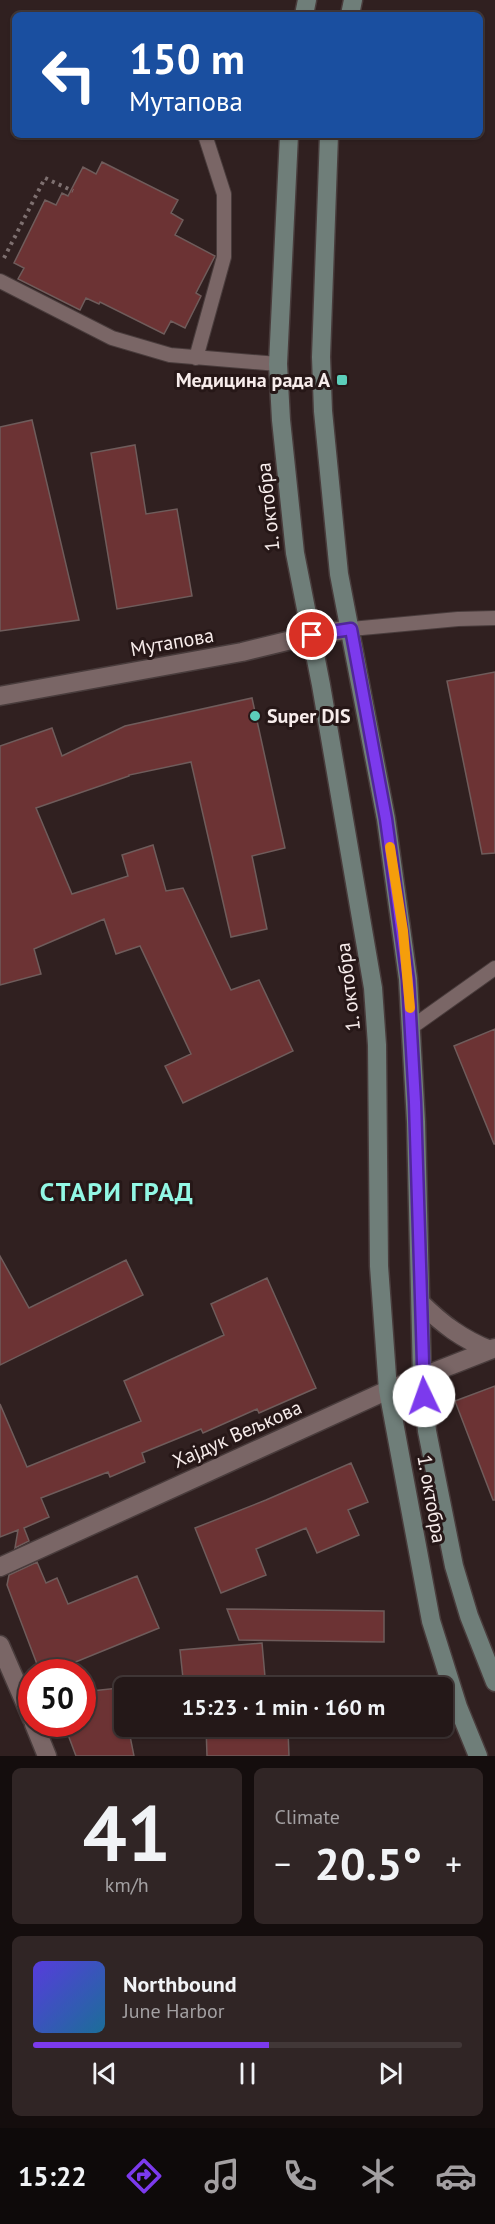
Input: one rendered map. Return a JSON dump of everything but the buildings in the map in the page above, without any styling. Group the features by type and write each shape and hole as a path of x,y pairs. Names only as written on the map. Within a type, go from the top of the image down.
{"main road":[{"name":"1. октобра","path":"289,138 278,364 295,553 312,635 373,988 377,1045 379,1266 388,1390 431,1621 458,1707 478,1756"},
{"name":"1. октобра","path":"329,138 321,357 323,411 339,574 351,629 403,931 412,1027 422,1303 422,1378 427,1431 454,1566 495,1682"}],"street":[{"name":"Мутапова","path":"0,696 242,652 312,635 351,629"},
{"path":"422,1303 456,1334 493,1349"},
{"name":"Хајдук Вељкова","path":"0,1567 388,1390 493,1349"},
{"path":"0,1645 18,1687"},
{"path":"39,1737 47,1756"}],"lane":[{"path":"196,358 224,257 224,194 207,138"},
{"path":"0,281 112,338 170,355 278,364"},
{"path":"351,629 495,618"},
{"path":"412,1027 495,968"}],"path":[{"path":"0,267 45,178 73,191"}],"slow traffic":[{"path":"390,847 403,931 410,1008"}],"place":[{"name":"Медицина рада А","path":"342,380"},
{"name":"Super DIS","path":"255,716"}],"district":[{"name":"СТАРИ ГРАД","path":"117,1192"}],"route":[{"path":"312,635 351,629 386,819 403,931 413,1046 424,1396"}]}
